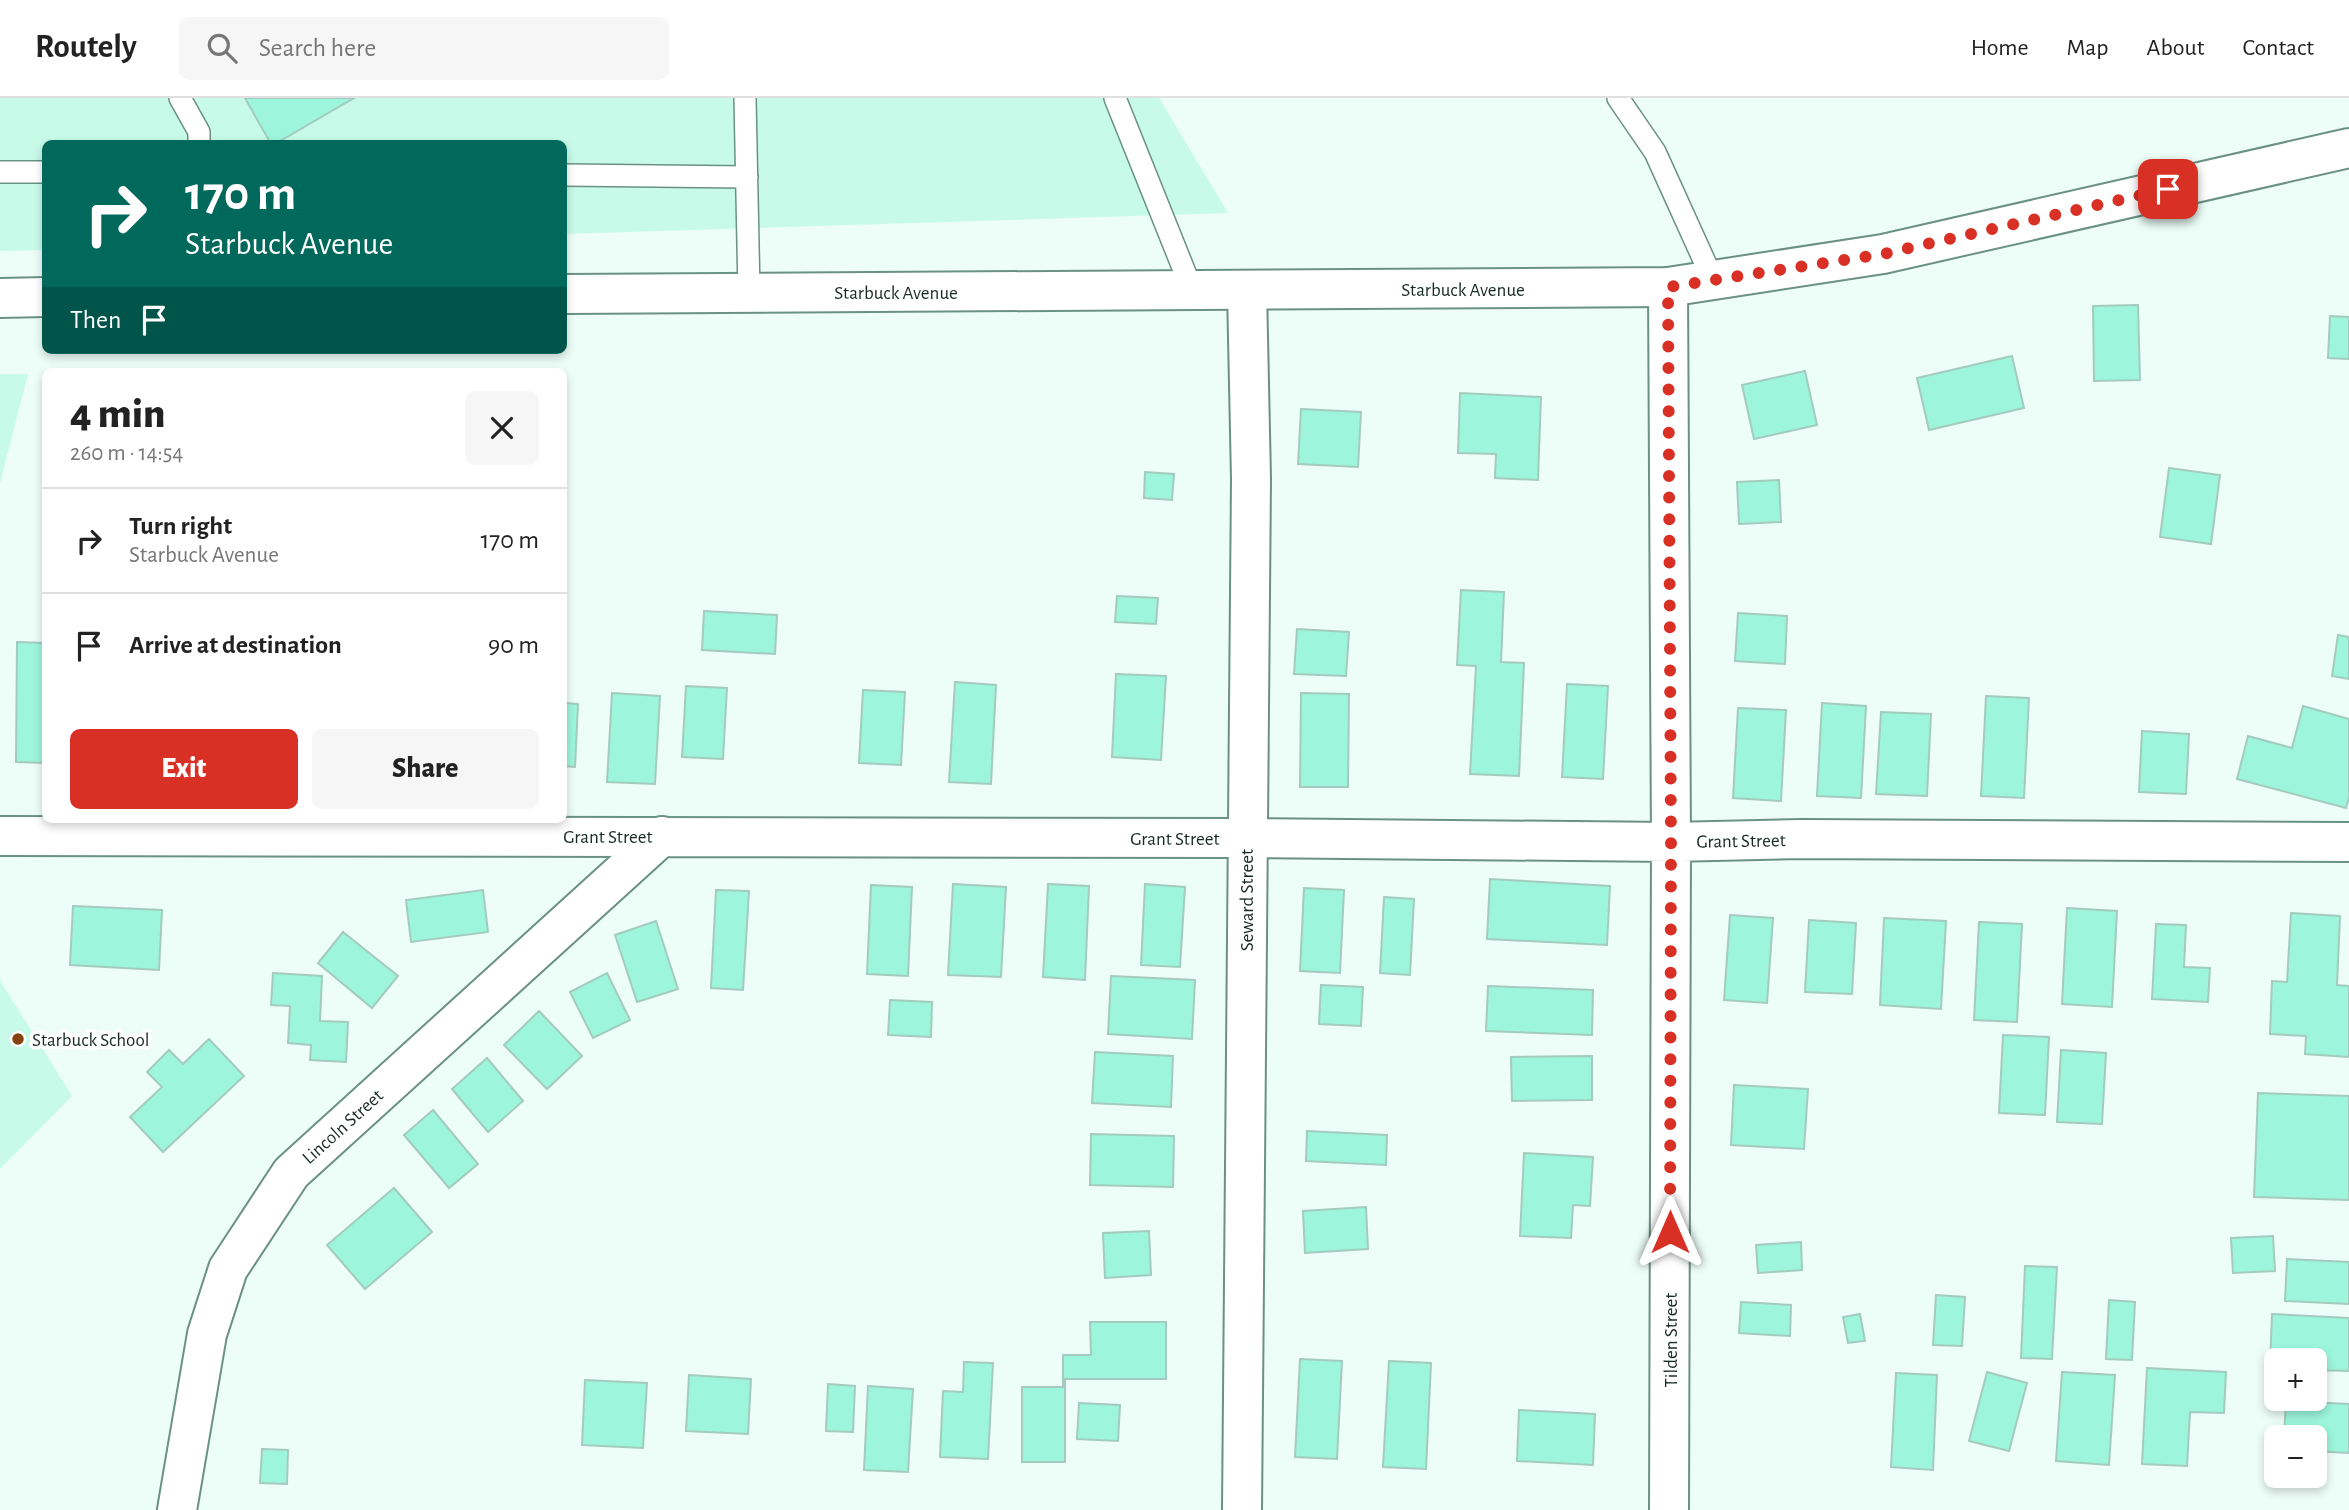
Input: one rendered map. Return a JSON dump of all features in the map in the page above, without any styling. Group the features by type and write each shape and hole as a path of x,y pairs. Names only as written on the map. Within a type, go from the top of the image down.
{"street":[{"name":"Starbuck Avenue","path":"567,294 1668,287 1883,254 2349,148"},
{"name":"Tilden Street","path":"1668,287 1671,842 1669,1510"},
{"name":"Seward Street","path":"1242,1510 1251,479 1247,290"},
{"path":"0,298 42,297"},
{"name":"Grant Street","path":"0,836 2349,842"},
{"name":"Lincoln Street","path":"177,1510 207,1334 228,1269 291,1173 662,836"}],"lane":[{"path":"180,98 199,132 199,140"},
{"path":"745,98 749,293"},
{"path":"1115,98 1192,290"},
{"path":"1618,98 1655,152 1713,280"},
{"path":"0,172 42,172"},
{"path":"567,176 747,177"}],"shaded area":[{"path":"0,98 1159,98 1228,213 567,234 567,140 42,140 42,250 0,251"},
{"path":"0,374 28,374 0,483"},
{"name":"Starbuck School","path":"0,976 1,982 72,1096 0,1169"}],"building":[{"path":"245,98 354,98 282,140 269,140"},
{"path":"2138,305 2140,380 2094,381 2093,306"},
{"path":"2330,316 2349,317 2349,359 2328,358"},
{"path":"2012,356 2024,408 1929,430 1917,378"},
{"path":"1805,371 1817,425 1754,439 1742,385"},
{"path":"1460,393 1541,397 1538,480 1495,478 1496,454 1458,453"},
{"path":"1301,409 1361,412 1358,467 1298,464"},
{"path":"2169,468 2220,475 2211,544 2160,537"},
{"path":"1145,472 1174,474 1172,500 1144,498"},
{"path":"1779,480 1781,522 1739,524 1737,482"},
{"path":"1461,590 1504,592 1501,662 1524,663 1519,776 1470,774 1476,666 1457,665"},
{"path":"1117,596 1158,598 1156,624 1115,622"},
{"path":"704,611 777,615 775,654 702,650"},
{"path":"1738,613 1787,616 1785,664 1735,661"},
{"path":"1297,629 1349,632 1346,676 1294,674"},
{"path":"2338,635 2349,637 2349,679 2332,676"},
{"path":"17,642 42,643 42,763 16,762"},
{"path":"1116,674 1166,676 1161,760 1112,757"},
{"path":"955,682 996,685 991,784 949,782"},
{"path":"1567,684 1608,686 1603,779 1562,777"},
{"path":"686,686 727,688 723,759 682,757"},
{"path":"863,690 905,692 901,765 859,763"},
{"path":"612,693 660,696 655,784 607,782"},
{"path":"1301,693 1349,694 1348,787 1300,787"},
{"path":"1986,696 2029,698 2024,798 1981,796"},
{"path":"567,703 578,704 575,767 567,766"},
{"path":"1822,703 1866,706 1861,798 1817,796"},
{"path":"2303,706 2349,719 2349,797 2346,808 2237,779 2248,736 2292,748"},
{"path":"1738,708 1786,710 1781,801 1733,798"},
{"path":"1881,712 1931,714 1927,796 1876,794"},
{"path":"2142,731 2189,734 2186,794 2139,792"},
{"path":"1490,879 1610,886 1607,945 1487,939"},
{"path":"953,884 1006,887 1001,977 948,975"},
{"path":"1048,884 1089,886 1085,980 1043,977"},
{"path":"1145,884 1185,887 1180,967 1141,965"},
{"path":"871,885 912,887 908,976 867,974"},
{"path":"1304,888 1344,890 1340,973 1300,971"},
{"path":"483,890 488,932 411,942 406,900"},
{"path":"716,890 749,891 743,990 711,988"},
{"path":"1384,897 1414,899 1410,975 1380,973"},
{"path":"73,906 162,910 159,970 70,965"},
{"path":"2067,908 2117,911 2112,1007 2062,1004"},
{"path":"2291,913 2340,916 2337,985 2349,986 2349,1057 2305,1054 2306,1036 2270,1034 2272,981 2287,982"},
{"path":"1730,915 1773,918 1767,1003 1724,1000"},
{"path":"1884,918 1946,921 1941,1009 1880,1005"},
{"path":"1809,920 1856,923 1852,994 1805,992"},
{"path":"656,921 678,989 637,1002 615,935"},
{"path":"1979,922 2022,924 2017,1022 1974,1020"},
{"path":"2156,924 2186,925 2184,967 2210,968 2208,1002 2152,999"},
{"path":"343,932 398,976 372,1008 318,963"},
{"path":"273,973 322,976 320,1021 348,1022 346,1062 310,1060 311,1045 288,1043 290,1006 271,1005"},
{"path":"607,973 630,1020 593,1038 570,992"},
{"path":"1111,976 1195,980 1192,1039 1108,1034"},
{"path":"1321,985 1363,987 1361,1026 1319,1024"},
{"path":"1488,986 1593,990 1592,1035 1486,1031"},
{"path":"890,1000 932,1002 931,1037 888,1035"},
{"path":"539,1011 582,1056 547,1089 504,1045"},
{"path":"2003,1035 2049,1037 2045,1115 1999,1113"},
{"path":"209,1039 244,1076 163,1152 130,1117 162,1087 147,1072 169,1050 183,1064"},
{"path":"2061,1050 2106,1053 2102,1124 2057,1122"},
{"path":"1095,1052 1173,1056 1171,1107 1092,1103"},
{"path":"1592,1056 1592,1100 1512,1101 1511,1057"},
{"path":"487,1058 523,1101 488,1132 452,1089"},
{"path":"1734,1085 1808,1089 1804,1149 1731,1145"},
{"path":"2258,1093 2349,1096 2349,1200 2254,1197"},
{"path":"433,1110 478,1164 449,1188 404,1135"},
{"path":"1307,1131 1387,1135 1386,1165 1306,1161"},
{"path":"1091,1134 1174,1136 1173,1187 1090,1185"},
{"path":"1524,1153 1593,1157 1590,1206 1573,1205 1571,1238 1520,1236"},
{"path":"394,1188 432,1232 365,1289 327,1245"},
{"path":"1366,1207 1368,1249 1305,1253 1303,1211"},
{"path":"1149,1231 1151,1275 1105,1278 1103,1233"},
{"path":"2273,1236 2275,1271 2233,1273 2231,1238"},
{"path":"1801,1242 1802,1270 1758,1273 1756,1245"},
{"path":"2287,1259 2349,1262 2349,1304 2285,1301"},
{"path":"2025,1266 2057,1267 2052,1359 2021,1358"},
{"path":"1936,1295 1965,1297 1962,1346 1933,1345"},
{"path":"2109,1300 2135,1302 2132,1360 2106,1359"},
{"path":"1741,1302 1791,1305 1790,1336 1739,1333"},
{"path":"1860,1314 1865,1341 1848,1343 1843,1317"},
{"path":"2272,1314 2349,1318 2349,1371 2327,1370 2327,1348 2271,1348"},
{"path":"1090,1322 1166,1322 1166,1379 1065,1379 1065,1462 1022,1462 1022,1387 1063,1387 1063,1355 1091,1355"},
{"path":"1300,1359 1342,1361 1337,1459 1295,1457"},
{"path":"1389,1361 1431,1363 1426,1469 1383,1467"},
{"path":"964,1362 993,1363 988,1459 940,1457 943,1391 963,1392"},
{"path":"2147,1368 2226,1372 2224,1413 2190,1412 2187,1466 2142,1464"},
{"path":"1987,1372 2027,1383 2009,1451 1969,1441"},
{"path":"2062,1372 2115,1375 2109,1465 2056,1461"},
{"path":"1896,1373 1937,1375 1933,1470 1891,1467"},
{"path":"689,1375 751,1379 748,1434 686,1431"},
{"path":"585,1380 647,1383 643,1448 582,1445"},
{"path":"828,1384 855,1386 853,1432 826,1431"},
{"path":"868,1386 913,1389 908,1472 864,1470"},
{"path":"1079,1403 1120,1405 1118,1441 1077,1439"},
{"path":"2327,1403 2349,1404 2349,1453 2327,1452 2327,1425 2285,1425 2285,1411 2327,1411"},
{"path":"1519,1410 1595,1414 1593,1465 1517,1461"},
{"path":"262,1449 288,1450 287,1484 260,1483"}],"place":[{"name":"Starbuck School","path":"18,1039"}],"route":[{"path":"1670,1232 1668,287 1883,254 2168,189"}]}
